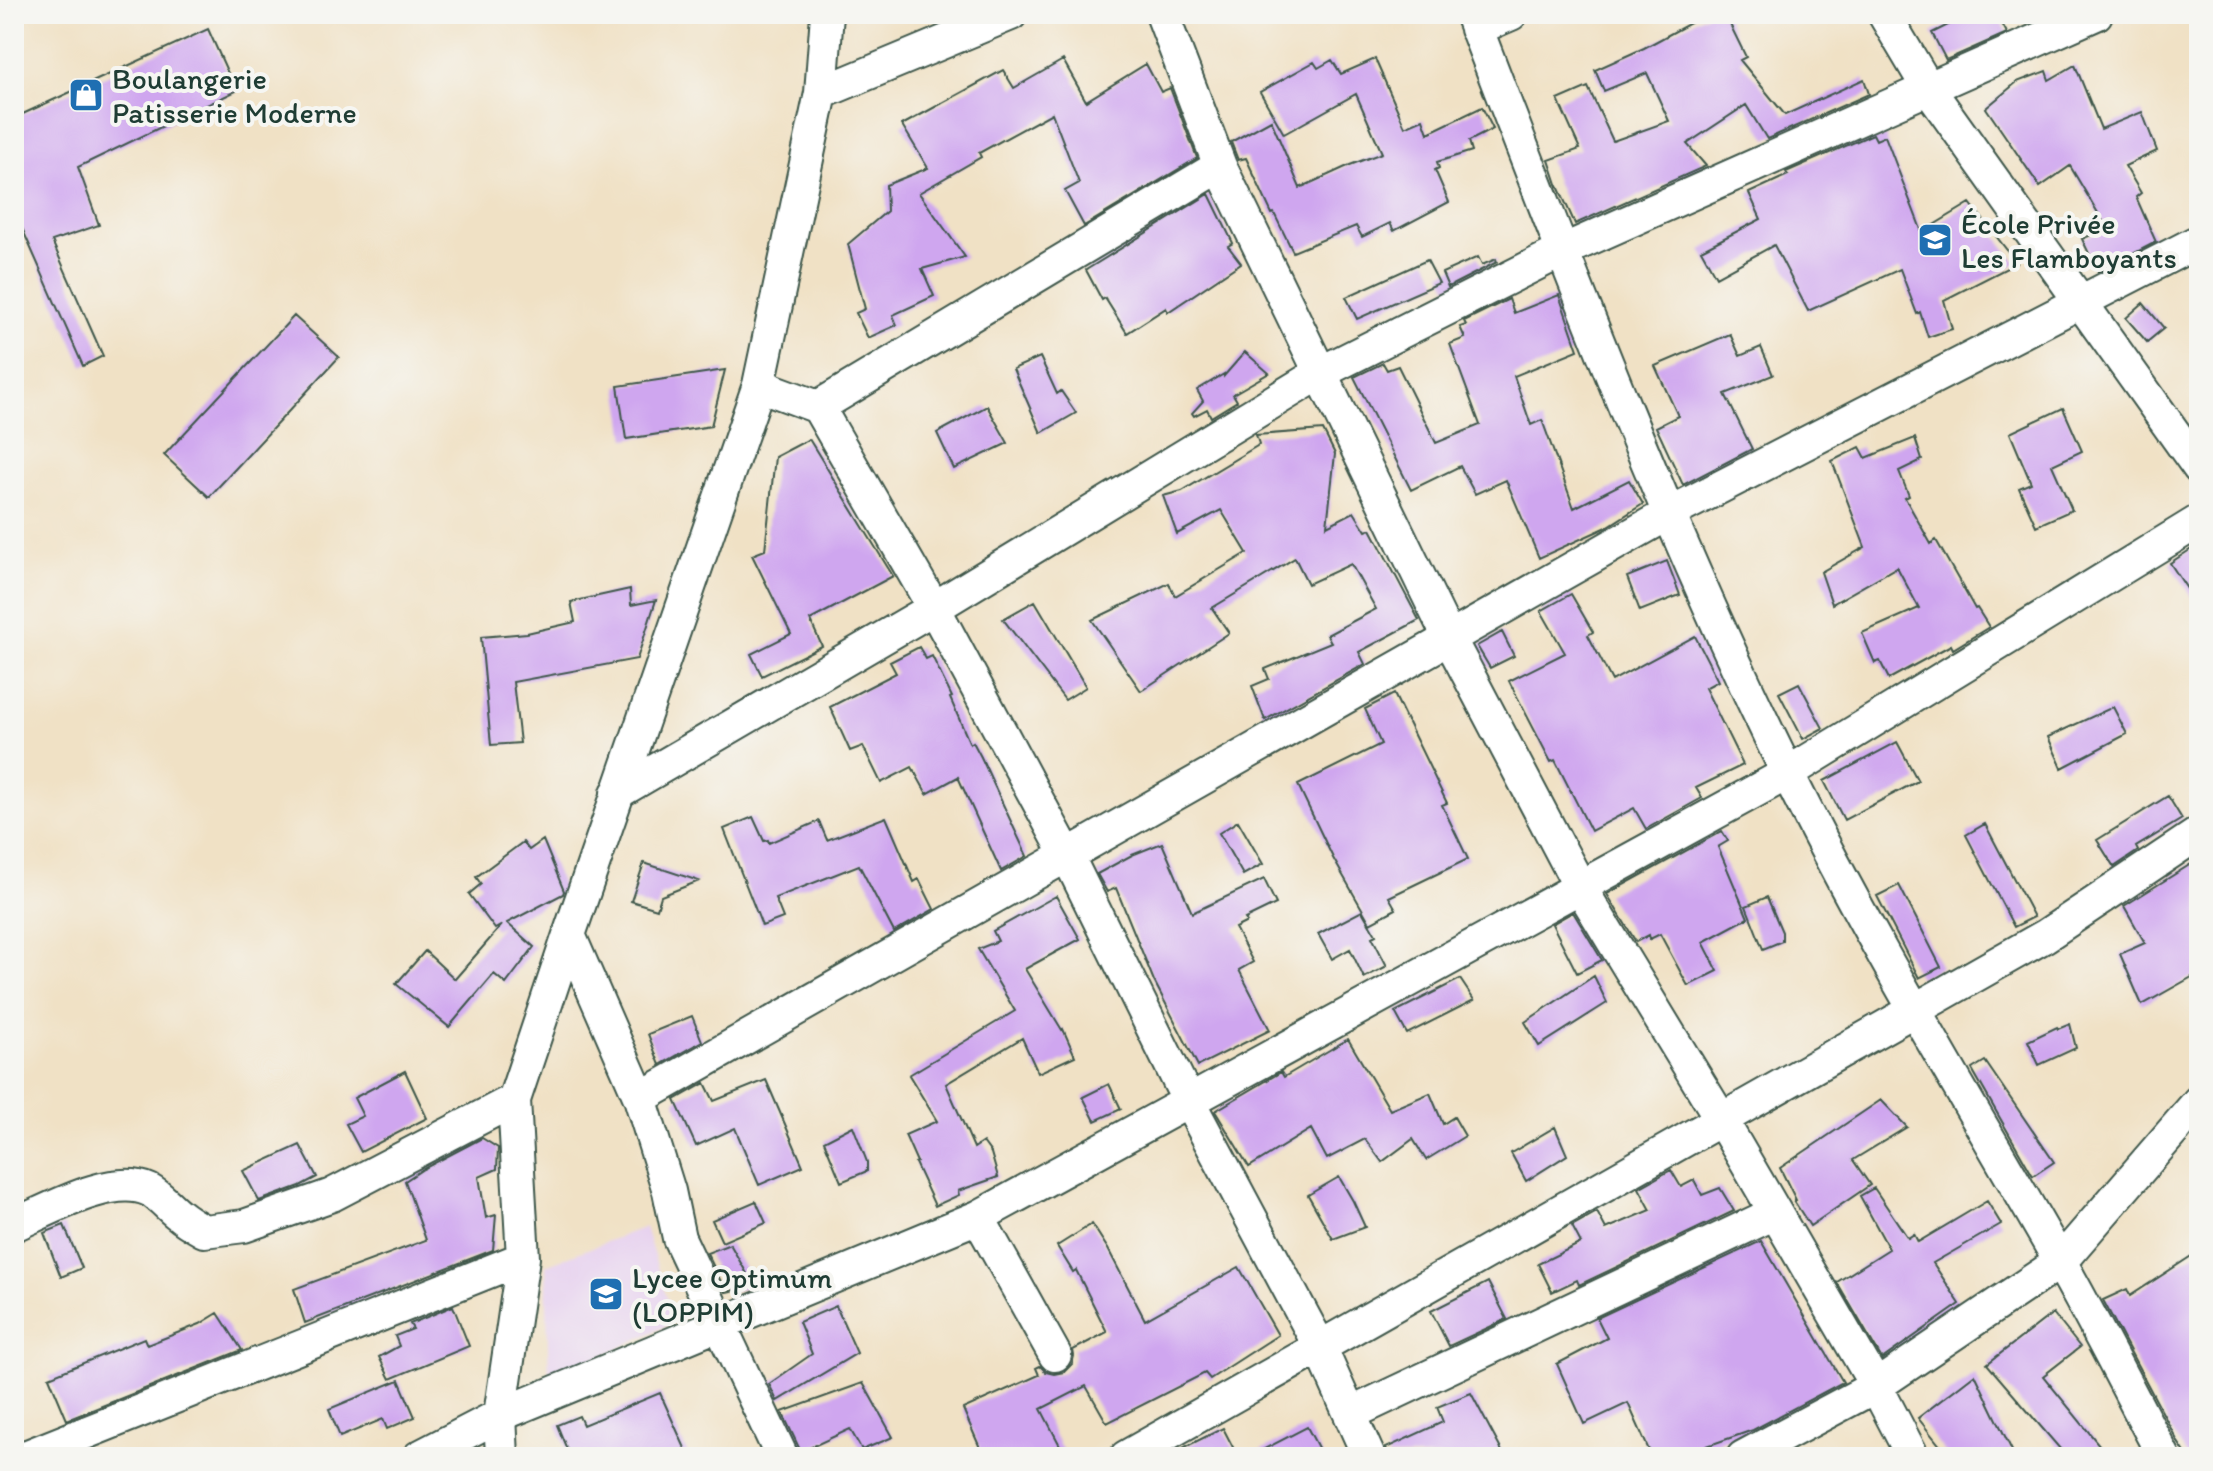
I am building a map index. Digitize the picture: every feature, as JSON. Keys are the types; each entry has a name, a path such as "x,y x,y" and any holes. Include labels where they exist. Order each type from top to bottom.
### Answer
{"street":[{"path":"502,1457 500,1415 523,1258 514,1100 759,385 821,93 827,14"},
{"path":"821,93 1011,14"},
{"path":"1162,14 1220,166 1449,638 1580,887 1721,1119 1876,1386 1913,1457"},
{"path":"1511,14 1474,21 1668,514 1788,773 1914,1010 2060,1262 2164,1457"},
{"path":"1884,14 1928,88 2199,468"},
{"path":"617,793 934,608 1320,373 1562,251 2096,14"},
{"path":"818,407 1220,166"},
{"path":"640,1098 1668,514 2199,241"},
{"path":"759,385 818,407 934,608 1067,855 1189,1102 1320,1347 1369,1457"},
{"path":"419,1457 500,1415 978,1217 1788,773 2199,521"},
{"path":"1126,1457 2045,936 2199,833"},
{"path":"569,935 640,1098 669,1191 679,1238 782,1457"},
{"path":"14,1225 85,1194 136,1185 153,1192 180,1216 204,1231 244,1226 332,1195 514,1100"},
{"path":"1743,1457 1876,1386 2060,1262 2199,1101"},
{"path":"1350,1414 1775,1213"},
{"path":"978,1217 1055,1355"},
{"path":"25,1457 523,1258"}],"shaded area":[{"name":"Lycee Optimum (LOPPIM)","path":"645,1227 674,1322 549,1381 546,1265"}],"building":[{"path":"1707,14 1725,14 1746,57 1740,60 1785,115 1864,79 1869,94 1767,139 1746,105 1687,144 1706,166 1575,224 1549,160 1580,149 1558,100 1588,87 1613,141 1669,121 1647,73 1604,91 1595,70"},
{"path":"1970,14 1997,14 2007,33 1946,60 1932,33"},
{"path":"208,29 236,91 78,167 99,225 52,241 103,356 83,366 14,210 14,118"},
{"path":"1375,59 1405,127 1423,119 1428,133 1482,107 1493,129 1469,141 1472,151 1437,162 1439,168 1435,170 1449,202 1394,231 1390,223 1362,237 1356,226 1293,252 1246,158 1238,160 1231,142 1271,120 1300,188 1382,153 1356,94 1284,134 1260,92 1314,62 1318,68 1332,60 1341,74"},
{"path":"1063,60 1086,101 1146,64 1161,92 1170,88 1197,158 1084,226 1065,191 1079,183 1052,113 979,153 981,157 919,193 965,257 922,269 934,296 893,315 897,325 868,338 856,313 865,309 848,244 887,211 886,185 928,168 902,125 1003,70 1014,88"},
{"path":"2075,65 2101,129 2142,112 2157,151 2125,166 2141,193 2136,197 2156,242 2098,272 2082,239 2107,228 2070,166 2040,187 1986,108 2017,82 2046,71 2049,80"},
{"path":"1873,134 1876,140 1885,136 1922,232 1970,203 2017,263 1944,300 1952,329 1928,337 1900,269 1808,311 1774,245 1716,277 1701,250 1761,219 1749,193 1788,175 1786,172"},
{"path":"1209,194 1233,243 1228,246 1241,263 1168,312 1166,308 1127,333 1105,298 1102,300 1086,270"},
{"path":"1478,257 1482,265 1496,259 1497,262 1448,287 1442,273"},
{"path":"1427,260 1439,283 1357,319 1346,297"},
{"path":"1559,295 1578,350 1514,376 1531,425 1542,420 1574,508 1629,480 1643,504 1607,527 1539,558 1506,480 1475,494 1460,466 1411,490 1354,377 1383,363 1387,370 1398,366 1436,443 1480,425 1450,344 1465,338 1460,327 1466,325 1464,321 1509,299 1514,313"},
{"path":"2143,303 2164,328 2147,342 2126,318"},
{"path":"294,316 339,357 209,497 164,455"},
{"path":"1730,334 1740,356 1761,347 1773,375 1725,394 1752,449 1683,485 1656,427 1678,416 1655,366"},
{"path":"1245,352 1269,373 1233,394 1237,401 1211,417 1207,409 1194,416 1192,413 1203,401 1197,390 1224,376"},
{"path":"1040,357 1057,394 1061,391 1076,413 1041,433 1013,369"},
{"path":"725,370 711,426 626,439 618,386"},
{"path":"987,406 1008,443 954,469 937,433"},
{"path":"2063,408 2082,451 2052,465 2072,510 2036,526 2019,488 2031,483 2010,433"},
{"path":"1323,430 1335,454 1327,526 1354,512 1366,531 1371,529 1419,620 1359,652 1365,664 1265,720 1252,686 1269,679 1265,669 1331,642 1327,635 1376,609 1351,564 1308,584 1295,558 1212,608 1229,633 1141,691 1092,620 1169,583 1175,596 1247,553 1221,510 1177,534 1163,496 1182,491 1257,446 1256,435"},
{"path":"1915,438 1922,460 1899,471 1909,496 1905,498 1931,544 1936,540 1975,609 1989,627 1953,649 1951,645 1889,679 1880,661 1875,663 1862,633 1919,608 1897,567 1832,604 1821,572 1865,547 1832,461 1860,447 1866,458"},
{"path":"809,439 893,576 810,620 822,646 762,676 751,654 791,634 752,555 765,550 775,457"},
{"path":"2199,544 2199,607 2170,563"},
{"path":"1667,561 1680,595 1640,611 1627,577"},
{"path":"630,589 631,605 656,600 637,659 513,682 520,743 491,745 481,637 527,633 575,622 571,602"},
{"path":"1571,594 1593,632 1588,635 1612,681 1695,636 1718,681 1705,688 1743,765 1696,788 1702,798 1646,829 1634,808 1591,831 1555,760 1551,762 1509,681 1565,653 1541,611"},
{"path":"1035,601 1086,687 1065,700 1003,619"},
{"path":"1502,632 1514,656 1490,668 1477,646"},
{"path":"919,647 926,659 932,656 970,744 973,742 981,757 1027,856 1001,871 958,777 927,794 912,767 881,783 863,746 850,751 830,707 896,673 890,662"},
{"path":"1799,683 1823,728 1803,739 1779,693"},
{"path":"1394,694 1447,803 1442,805 1468,859 1389,897 1396,909 1370,923 1333,858 1298,785 1381,744 1365,709"},
{"path":"2113,707 2127,734 2062,768 2048,737"},
{"path":"1897,742 1918,781 1844,820 1824,781"},
{"path":"2168,796 2182,819 2136,847 2138,851 2114,867 2097,840"},
{"path":"753,817 764,841 768,840 769,843 819,821 827,840 886,817 914,882 919,879 934,909 894,932 859,865 775,898 783,918 762,926 724,829"},
{"path":"1238,821 1263,864 1243,875 1219,833"},
{"path":"1985,824 2034,917 2014,927 1966,835"},
{"path":"1722,831 1728,841 1718,847 1748,918 1703,942 1718,971 1688,986 1660,934 1650,939 1649,935 1636,942 1607,894"},
{"path":"543,840 563,894 507,923 534,947 506,984 494,974 449,1027 396,984 425,951 455,979 502,925 495,929 469,894 481,884 476,877 523,842 529,850"},
{"path":"1162,843 1192,913 1264,879 1276,904 1245,919 1247,922 1235,928 1253,962 1239,970 1270,1030 1198,1066 1154,981 1116,888 1107,892 1097,874"},
{"path":"2199,859 2199,973 2142,1005 2120,954 2145,943 2124,906"},
{"path":"644,863 699,881 661,896 657,909 631,901"},
{"path":"1899,885 1941,967 1919,978 1877,896"},
{"path":"1056,896 1080,939 1025,969 1063,1029 1075,1056 1038,1073 1022,1038 946,1084 974,1148 983,1142 991,1153 998,1177 958,1191 959,1195 935,1206 905,1135 937,1121 909,1075 1015,1011 978,949 998,941 993,931"},
{"path":"1767,897 1782,932 1782,941 1763,949 1746,906"},
{"path":"1362,911 1376,935 1372,937 1387,966 1364,978 1350,949 1332,959 1318,934"},
{"path":"1573,912 1602,960 1577,973 1552,924"},
{"path":"1594,976 1607,1003 1539,1046 1525,1022"},
{"path":"1460,979 1474,1000 1407,1034 1395,1012"},
{"path":"692,1016 702,1041 660,1065 648,1034"},
{"path":"2070,1024 2076,1048 2039,1065 2028,1041"},
{"path":"1348,1039 1390,1110 1430,1093 1443,1124 1454,1117 1465,1136 1426,1160 1413,1139 1382,1162 1365,1139 1327,1159 1311,1129 1249,1167 1215,1111 1281,1072 1284,1077"},
{"path":"1985,1061 2054,1162 2033,1176 1972,1069"},
{"path":"405,1071 427,1118 361,1152 346,1124 363,1116 354,1098"},
{"path":"766,1080 803,1166 759,1185 735,1128 696,1146 675,1100 705,1083 714,1101"},
{"path":"1109,1084 1121,1109 1095,1121 1083,1097"},
{"path":"1881,1100 1907,1127 1853,1160 1870,1185 1810,1226 1794,1201 1780,1168"},
{"path":"853,1126 867,1162 867,1171 841,1182 824,1141"},
{"path":"1555,1127 1567,1155 1526,1181 1511,1153"},
{"path":"482,1138 498,1148 497,1169 479,1177 486,1218 496,1215 493,1250 305,1323 294,1289 426,1240 405,1181"},
{"path":"300,1145 317,1177 259,1201 243,1171"},
{"path":"1671,1170 1681,1187 1694,1180 1702,1195 1720,1188 1734,1211 1579,1285 1577,1280 1552,1292 1538,1264 1581,1243 1572,1226 1597,1212 1606,1229 1651,1210 1639,1188"},
{"path":"1339,1177 1365,1227 1333,1239 1308,1195"},
{"path":"1874,1188 1908,1238 1914,1234 1918,1242 1987,1201 2001,1224 1933,1263 1960,1304 1882,1359 1837,1282 1889,1249 1860,1196"},
{"path":"756,1201 766,1223 722,1242 712,1220"},
{"path":"1092,1224 1145,1320 1239,1267 1278,1335 1210,1379 1205,1373 1107,1423 1086,1386 1041,1409 1066,1457 984,1457 963,1409 1039,1375 1036,1368 1040,1366 1054,1374 1064,1372 1072,1364 1073,1350 1107,1332 1076,1270 1073,1272 1057,1246"},
{"path":"64,1225 82,1268 61,1277 44,1233"},
{"path":"1761,1241 1843,1382 1753,1430 1701,1448 1706,1457 1652,1457 1628,1403 1584,1424 1557,1364 1607,1338 1597,1318"},
{"path":"730,1244 754,1286 726,1292 707,1253"},
{"path":"2199,1251 2199,1457 2188,1457 2103,1300 2127,1289 2130,1296"},
{"path":"1488,1282 1507,1319 1449,1346 1431,1311"},
{"path":"453,1306 469,1346 390,1379 379,1357 399,1346 395,1336 413,1329 410,1324"},
{"path":"836,1306 857,1353 777,1401 769,1384 812,1354 799,1322"},
{"path":"218,1313 242,1350 67,1420 49,1377 144,1338 147,1345 200,1324"},
{"path":"2053,1313 2080,1347 2043,1376 2109,1457 2067,1457 1987,1364"},
{"path":"1975,1374 2015,1457 1949,1457 1918,1418"},
{"path":"399,1380 415,1417 387,1429 383,1419 340,1437 329,1409"},
{"path":"863,1383 893,1437 862,1450 850,1429 801,1452 782,1412"},
{"path":"660,1393 689,1457 570,1457 557,1425 579,1416 583,1425"},
{"path":"1471,1393 1505,1457 1388,1457 1386,1448 1443,1422 1437,1407"},
{"path":"1307,1427 1323,1457 1249,1457"},
{"path":"1223,1428 1238,1457 1165,1457"}],"place":[{"name":"Boulangerie Patisserie Moderne","path":"86,95"},
{"name":"École Privée Les Flamboyants","path":"1935,240"},
{"name":"Lycee Optimum (LOPPIM)","path":"606,1294"}]}
